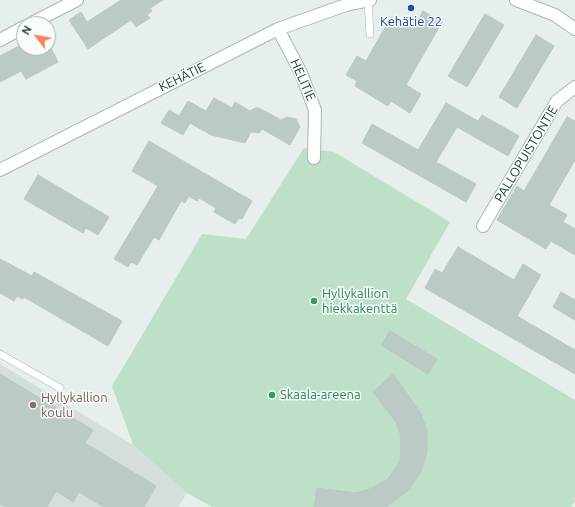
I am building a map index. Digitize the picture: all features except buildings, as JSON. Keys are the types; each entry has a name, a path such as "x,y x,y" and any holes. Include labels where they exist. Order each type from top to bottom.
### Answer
{"street":[{"path":"46,16 77,0"},
{"name":"KEHÄTIE","path":"0,170 278,29 346,5 369,0"},
{"path":"516,0 535,3 575,29"},
{"name":"HELITIE","path":"278,29 301,73 316,110 314,158"},
{"path":"0,40 16,31"},
{"name":"PALLOPUISTONTIE","path":"483,226 557,101 575,87"}],"lane":[{"path":"369,0 370,34"},
{"path":"0,354 60,388"}],"shaded area":[{"name":"Hyllykallion koulu","path":"0,364 133,445 187,493 178,507 0,507"}],"green space":[{"path":"304,148 334,152 450,222 406,299 575,400 575,501 571,507 212,507 187,493 133,445 112,386 202,234 246,239"}],"place":[{"name":"Kehätie 22","path":"411,8"},
{"name":"Hyllykallion hiekkakenttä","path":"314,301"},
{"name":"Skaala-areena","path":"272,395"},
{"name":"Hyllykallion koulu","path":"33,405"}]}
